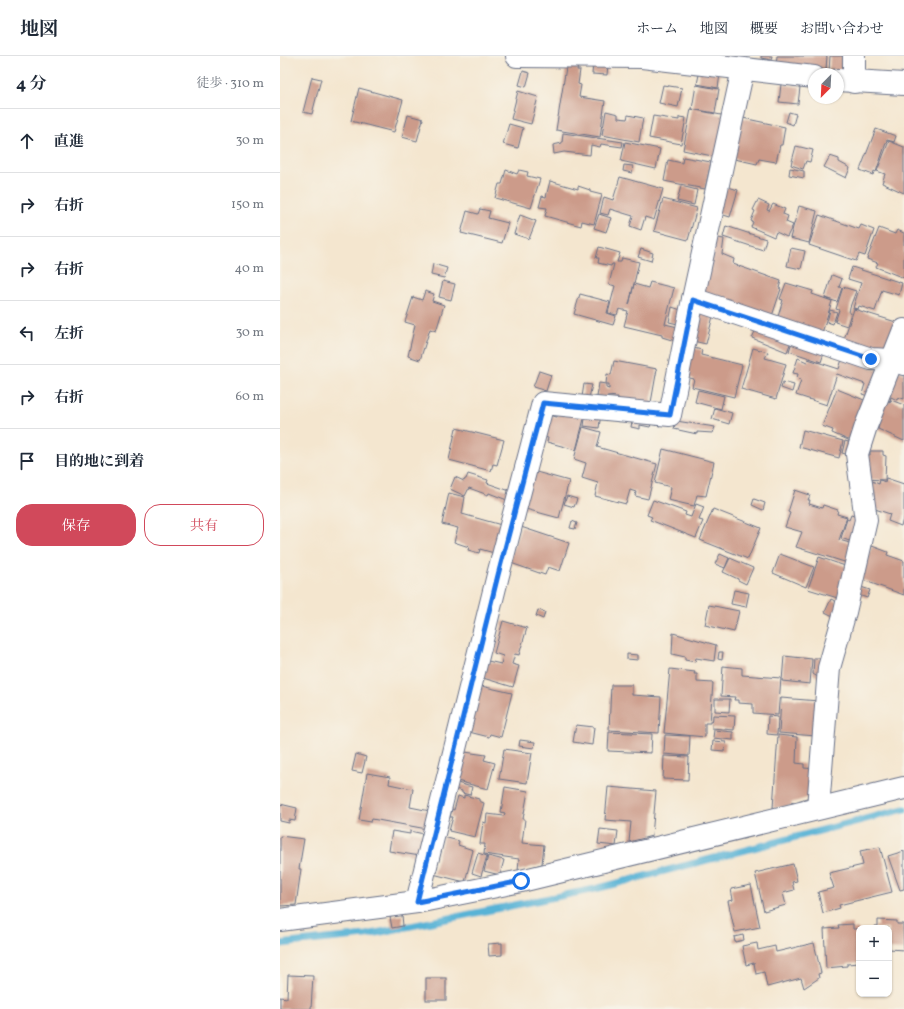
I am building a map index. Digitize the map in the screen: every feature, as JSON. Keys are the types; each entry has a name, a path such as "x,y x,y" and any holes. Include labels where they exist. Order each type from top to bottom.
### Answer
{"street":[{"path":"517,56 642,57 808,76"},
{"path":"854,56 846,81 904,84"},
{"path":"417,902 498,575 543,403 670,415 693,300 743,69"},
{"path":"693,300 871,359 898,362"},
{"path":"818,808 829,668 845,612 866,520 857,454 866,426 898,362 904,330"},
{"path":"280,920 417,902 521,881 904,788"}],"building":[{"path":"761,56 772,56 771,60 761,58"},
{"path":"777,56 827,56 826,68 808,68 776,65"},
{"path":"830,56 849,56 847,73 844,73 844,68 829,68"},
{"path":"567,61 579,63 577,70 580,70 578,84 581,85 579,97 605,101 600,137 556,130"},
{"path":"593,64 608,64 607,75 592,74"},
{"path":"700,70 720,74 718,88 697,84"},
{"path":"523,71 530,73 526,87 519,85"},
{"path":"312,77 321,79 312,114 303,112"},
{"path":"781,84 800,87 798,104 779,102"},
{"path":"663,85 682,88 678,107 659,103"},
{"path":"696,85 719,89 715,113 692,109"},
{"path":"359,88 403,100 394,132 351,121"},
{"path":"518,91 538,97 531,124 511,119"},
{"path":"691,109 726,116 717,157 683,150"},
{"path":"606,111 618,114 618,118 627,119 628,115 643,118 639,142 602,135"},
{"path":"789,112 796,114 793,125 786,122"},
{"path":"408,115 423,119 417,141 402,137"},
{"path":"653,116 679,120 679,117 686,118 681,144 649,138"},
{"path":"738,117 785,127 782,145 780,145 776,162 759,159 757,164 730,158"},
{"path":"509,124 523,128 518,148 503,144"},
{"path":"876,129 896,136 894,142 887,140 876,172 874,171 873,175 860,170"},
{"path":"563,133 623,142 622,147 601,144 600,147 591,145 590,155 564,152 554,154 553,145 562,143"},
{"path":"889,141 904,147 904,193 882,183 885,174 877,171"},
{"path":"625,142 660,149 656,169 621,161"},
{"path":"796,146 813,150 810,162 806,161 803,169 791,165"},
{"path":"830,156 839,159 839,162 850,168 846,178 824,167"},
{"path":"683,157 711,162 705,189 664,181 668,160 682,163"},
{"path":"624,165 633,166 632,173 623,171"},
{"path":"790,168 804,171 804,178 789,175"},
{"path":"506,170 517,174 519,170 528,172 527,176 540,179 531,208 495,198 499,184 502,184"},
{"path":"620,177 663,189 654,220 645,217 641,230 630,226 633,216 610,209 608,215 600,213 604,197 613,200"},
{"path":"550,181 578,189 578,186 590,190 590,192 602,195 594,224 582,221 581,226 545,216 547,208 539,207 542,196 546,197"},
{"path":"681,186 697,190 694,205 677,201"},
{"path":"725,186 738,190 730,217 717,213"},
{"path":"663,199 697,208 688,240 654,231"},
{"path":"758,200 769,205 767,210 769,211 773,204 785,209 783,214 788,216 786,222 793,225 787,237 776,232 774,237 751,227 753,222 751,221 755,211 753,210"},
{"path":"799,206 817,211 809,243 790,238"},
{"path":"480,209 490,211 488,218 508,223 502,243 461,233 467,211 478,214"},
{"path":"599,214 611,218 606,232 594,228"},
{"path":"520,215 536,221 529,239 514,234"},
{"path":"819,215 859,229 861,225 874,230 865,256 859,254 856,261 809,245"},
{"path":"726,226 766,239 763,250 723,237"},
{"path":"879,228 895,234 897,230 904,233 904,278 876,267 878,263 867,259"},
{"path":"712,237 724,239 722,254 734,259 733,264 781,281 779,288 781,289 771,319 703,292"},
{"path":"599,247 620,253 617,262 621,262 622,258 639,262 629,305 634,284 648,288 650,282 674,288 665,324 678,327 675,341 662,337 662,335 624,326 628,311 619,309 617,315 608,313 615,286 609,284 614,264 611,266 598,263 599,258 596,258"},
{"path":"791,248 805,251 801,269 787,266"},
{"path":"641,249 653,253 651,261 638,257"},
{"path":"433,264 447,268 444,278 431,275"},
{"path":"852,267 902,283 899,295 882,290 875,311 859,306 858,309 853,308 861,283 848,279"},
{"path":"832,275 842,279 839,287 842,288 837,302 825,298"},
{"path":"443,281 455,284 451,300 439,297"},
{"path":"786,283 813,291 812,294 832,301 822,333 777,320 783,300 780,299"},
{"path":"843,287 856,291 850,307 849,313 851,313 847,326 835,322 839,310 836,309"},
{"path":"425,291 434,294 432,301 444,305 436,331 430,329 420,360 408,356 415,325 405,322 413,297 422,300"},
{"path":"580,294 610,302 607,313 616,316 613,325 574,314"},
{"path":"672,307 681,310 678,324 669,322"},
{"path":"697,308 714,312 706,344 689,340"},
{"path":"854,309 896,322 885,357 844,339"},
{"path":"830,310 837,312 833,324 827,322"},
{"path":"757,327 792,339 787,352 752,338"},
{"path":"793,339 825,350 821,362 789,351"},
{"path":"689,347 702,350 701,355 742,365 734,397 692,387 694,379 682,376"},
{"path":"753,348 768,352 765,358 786,364 776,399 741,389"},
{"path":"843,356 880,371 871,397 862,394 865,384 837,374 827,405 796,395 801,380 797,378 798,374 793,373 798,358 807,362 808,359 839,369"},
{"path":"614,361 657,369 650,408 617,404 618,397 597,397 599,383 606,384 607,374 611,375","holes":["606,384 609,384 609,389 606,388"]},
{"path":"894,369 904,373 904,399 898,397 897,400 891,397 890,401 882,398"},
{"path":"539,371 551,375 546,391 533,387"},
{"path":"783,382 794,385 792,392 781,388"},
{"path":"584,384 592,385 589,398 582,397"},
{"path":"837,389 869,402 853,442 832,433 833,430 822,426"},
{"path":"698,390 724,396 721,409 695,402"},
{"path":"881,398 890,402 891,400 904,405 904,441 878,429 879,425 874,422"},
{"path":"715,408 732,413 729,424 712,419"},
{"path":"558,411 585,415 576,450 547,442 548,438 537,435 543,414 557,417"},
{"path":"586,411 601,413 599,428 584,426"},
{"path":"633,417 661,420 660,426 651,424 650,427 640,425 640,429 631,427"},
{"path":"676,421 715,427 713,433 697,432 697,434 674,429"},
{"path":"583,427 601,432 597,447 657,464 648,499 635,496 636,492 630,490 626,504 595,496 598,483 582,478 586,463 574,459"},
{"path":"456,428 504,440 497,465 493,464 491,471 449,460"},
{"path":"803,430 843,441 839,458 799,447"},
{"path":"845,441 855,444 852,456 842,453"},
{"path":"663,449 714,462 706,496 697,495 694,506 668,500 671,487 655,483"},
{"path":"870,451 883,451 883,455 886,456 885,480 864,479 867,455 870,455"},
{"path":"529,470 569,481 559,518 518,507"},
{"path":"468,474 488,480 487,483 510,491 507,500 489,493 488,495 469,488 465,496 450,489 455,477 464,481"},
{"path":"886,478 904,484 904,519 901,526 888,521 890,514 869,507 868,494 872,481 879,484 880,480 885,482"},
{"path":"795,490 810,495 808,500 810,500 809,504 822,508 823,505 838,510 837,514 847,517 839,540 857,545 851,564 796,547 802,532 785,527"},
{"path":"449,493 465,497 462,514 505,526 494,553 480,549 479,553 468,550 469,547 454,542 458,528 442,524"},
{"path":"567,496 577,499 574,507 564,504"},
{"path":"754,499 765,503 763,510 752,505"},
{"path":"653,500 686,512 685,515 691,517 696,504 704,507 699,520 703,521 696,538 650,520 652,517 647,515"},
{"path":"713,509 761,528 748,559 700,540"},
{"path":"851,515 860,518 858,544 841,538 847,519 849,520"},
{"path":"572,521 577,523 575,529 570,528"},
{"path":"521,527 569,543 560,571 548,567 545,575 508,562"},
{"path":"872,546 888,552 887,555 904,561 904,595 860,579"},
{"path":"720,554 729,558 725,568 715,564"},
{"path":"780,554 814,567 806,587 773,573"},
{"path":"819,557 851,568 841,599 808,589"},
{"path":"730,558 753,568 746,584 723,572"},
{"path":"858,586 870,590 867,598 856,594"},
{"path":"734,590 749,593 746,607 731,604"},
{"path":"831,599 841,604 835,617 825,612"},
{"path":"709,605 739,611 734,632 705,625"},
{"path":"538,610 545,612 543,619 536,616"},
{"path":"503,621 527,628 519,655 515,654 512,664 519,666 513,687 483,678 488,661 501,664 503,656 494,653"},
{"path":"673,633 716,645 714,661 696,658 695,662 685,660 685,657 672,654"},
{"path":"719,652 723,652 722,660 718,659"},
{"path":"627,654 638,655 638,660 627,659"},
{"path":"784,656 812,659 810,684 782,681"},
{"path":"814,658 823,658 822,680 813,674"},
{"path":"723,666 742,668 742,675 781,678 778,715 753,713 753,704 738,703 738,700 734,700 735,697 721,696"},
{"path":"670,669 695,672 694,674 697,674 697,682 713,683 710,723 705,723 705,737 664,733"},
{"path":"611,685 632,685 632,695 661,697 659,733 609,730"},
{"path":"481,686 512,693 501,737 490,734 489,737 469,732"},
{"path":"781,698 819,701 816,736 779,733"},
{"path":"715,699 730,699 729,712 715,711"},
{"path":"713,715 735,716 734,730 712,728"},
{"path":"768,716 778,717 777,735 767,734"},
{"path":"576,725 594,727 592,745 573,742"},
{"path":"714,730 733,732 733,740 713,738"},
{"path":"609,732 652,734 651,753 608,751"},
{"path":"665,735 690,736 689,756 664,754"},
{"path":"778,735 797,737 796,763 804,764 804,768 815,769 813,796 791,803 792,806 773,808"},
{"path":"520,740 535,742 534,748 519,746"},
{"path":"713,741 726,742 725,751 712,750"},
{"path":"504,749 532,753 527,783 499,779"},
{"path":"465,752 486,755 484,760 495,763 488,789 457,781"},
{"path":"356,754 366,757 362,773 352,771"},
{"path":"664,756 689,757 688,780 663,779"},
{"path":"367,773 390,777 389,784 413,789 410,807 430,811 427,829 372,819 371,822 359,820"},
{"path":"457,783 472,787 470,795 455,789"},
{"path":"505,787 528,791 523,819 525,819 522,843 544,845 542,864 518,871 519,859 484,854 485,844 480,844 483,822 486,823 487,814 504,816 505,813 501,812"},
{"path":"608,787 656,791 652,836 629,842 631,822 605,820"},
{"path":"464,795 479,799 479,801 484,803 475,837 449,831 453,817 450,817 452,809 454,810 458,796 464,798"},
{"path":"280,804 297,808 295,821 289,820 289,823 280,821"},
{"path":"600,829 618,831 616,846 598,844"},
{"path":"392,831 410,834 410,831 424,834 420,856 389,851"},
{"path":"280,836 304,839 299,869 301,869 296,905 280,906"},
{"path":"443,837 459,841 458,845 473,850 465,882 433,874"},
{"path":"880,847 892,892 839,905 840,908 823,913 818,892 834,888 829,873 863,865 860,851"},
{"path":"904,851 904,889 900,890 888,856"},
{"path":"478,853 487,856 481,876 472,873"},
{"path":"488,856 504,860 500,875 484,871"},
{"path":"793,864 797,881 792,882 794,890 783,893 786,905 764,911 755,873"},
{"path":"751,885 760,927 735,932 728,901 733,900 731,889"},
{"path":"402,915 403,926 392,928 390,917"},
{"path":"878,920 897,921 897,924 903,924 904,950 892,949 892,925 878,925"},
{"path":"853,924 853,929 856,929 856,963 847,964 847,966 826,968 824,929 839,928 838,925"},
{"path":"743,935 744,940 735,942 734,937"},
{"path":"502,943 502,955 489,956 488,944"},
{"path":"757,943 758,950 775,946 776,952 814,943 821,973 818,974 819,978 804,988 801,978 767,987 764,972 756,974 754,963 746,965 742,946"},
{"path":"288,975 313,976 311,1009 280,1009 280,997 287,998"},
{"path":"426,978 446,978 446,1000 426,1000"}],"waterway":[{"path":"280,944 366,935 595,889 904,809"}],"route":[{"path":"521,881 417,902 498,575 543,403 670,415 693,300 871,359"}]}
